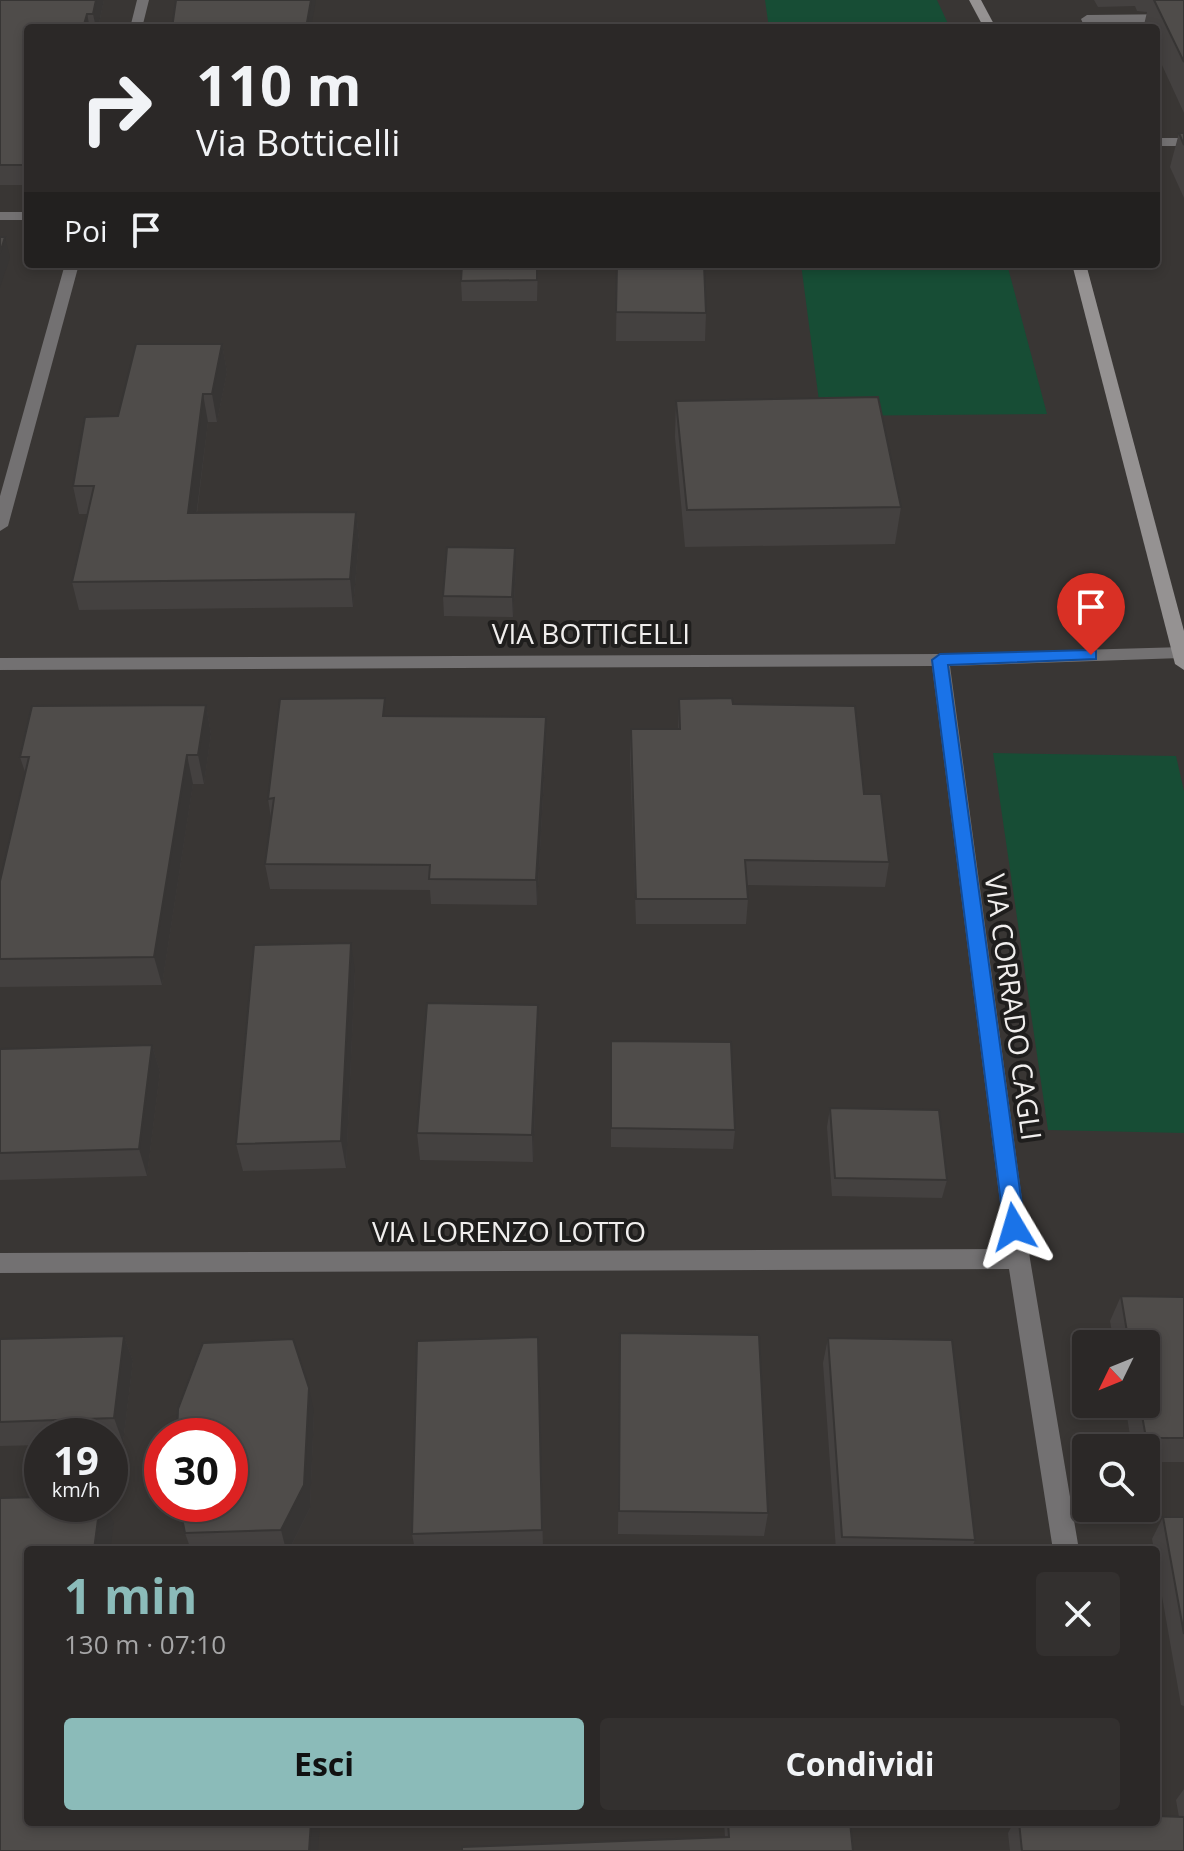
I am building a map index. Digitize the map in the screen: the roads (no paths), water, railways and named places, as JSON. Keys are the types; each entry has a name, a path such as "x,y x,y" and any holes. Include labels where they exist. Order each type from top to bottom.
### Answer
{"street":[{"path":"137,24 143,0"},
{"path":"975,0 988,24"},
{"path":"1089,24 1087,19 1184,18"},
{"path":"1160,142 1184,142"},
{"path":"0,216 24,216"},
{"path":"0,526 71,268"},
{"path":"1080,268 1183,658"},
{"name":"VIA BOTTICELLI","path":"0,664 1183,658"},
{"name":"VIA CORRADO CAGLI","path":"940,660 1019,1259 1065,1546"},
{"name":"VIA LORENZO LOTTO","path":"0,1263 1019,1259"}]}
